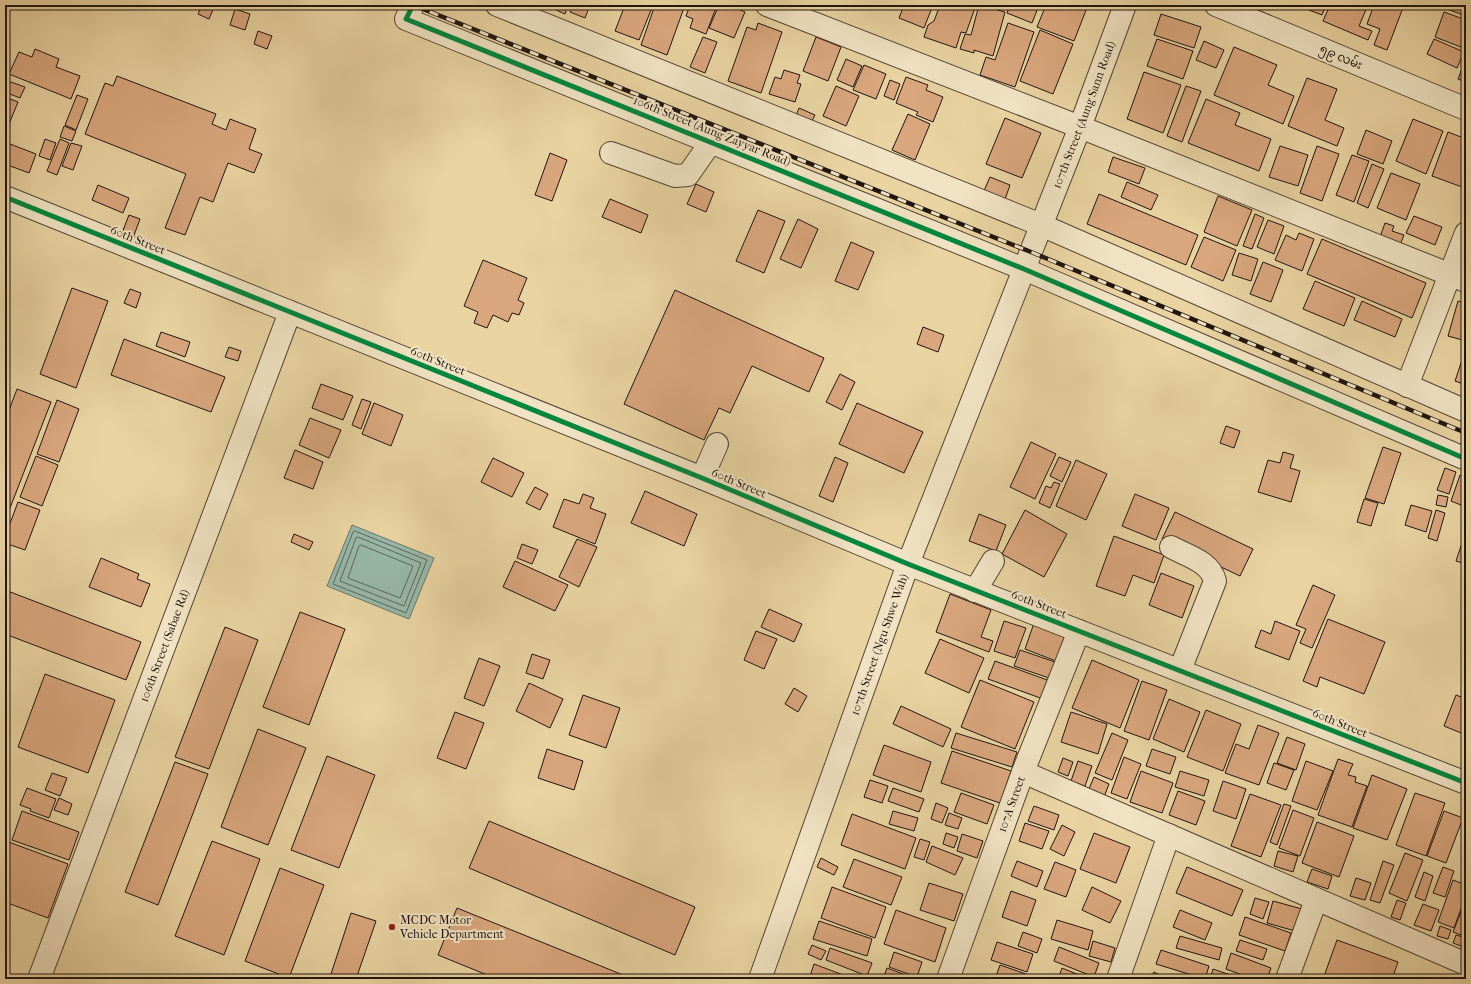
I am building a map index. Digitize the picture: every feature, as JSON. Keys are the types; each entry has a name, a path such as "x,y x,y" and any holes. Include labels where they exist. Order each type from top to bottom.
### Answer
{"street":[{"name":"106th Street (Aung Zayyar Road)","path":"413,5 406,18 1024,269 1466,459"},
{"path":"497,5 1041,225 1466,411"},
{"path":"767,5 1080,127 1458,278"},
{"name":"107th Street (Aung Sann Road)","path":"1041,225 1080,127 1125,5"},
{"name":"၅၉ လမ်း","path":"1216,5 1466,109"},
{"path":"611,153 675,176 688,175 711,142"},
{"name":"60th Street","path":"5,197 702,478 908,564 1466,783"},
{"name":"107th Street (Ngu Shwe Wah)","path":"760,979 908,564 1041,225"},
{"path":"1407,386 1458,278 1466,233"},
{"name":"106th Street (Sabae Rd)","path":"39,979 290,312"},
{"path":"702,478 717,444"},
{"path":"1170,547 1206,564 1213,574 1215,581 1180,670"},
{"path":"975,590 993,561"},
{"name":"107A Street","path":"948,979 1024,772 1079,631"},
{"path":"1024,772 1466,964"},
{"path":"1118,979 1170,835"},
{"path":"1287,979 1316,900"}],"water":[{"path":"352,525 434,558 409,619 327,586"}],"building":[{"path":"202,5 215,5 209,19 198,14"},
{"path":"545,5 568,5 565,14"},
{"path":"573,5 590,5 585,18 570,12"},
{"path":"625,5 653,5 639,40 615,31"},
{"path":"655,5 685,5 667,55 641,45"},
{"path":"690,5 717,5 706,34 690,28 693,19 686,16"},
{"path":"719,5 729,5 745,12 734,38 709,28"},
{"path":"904,5 933,5 924,28 899,18"},
{"path":"940,5 976,5 966,33 961,32 956,48 924,37 928,25 934,21"},
{"path":"979,5 1005,12 993,56 974,50 974,53 960,49 965,34 971,35"},
{"path":"1010,5 1039,5 1032,23 1007,13"},
{"path":"1046,5 1088,5 1074,41 1037,27"},
{"path":"1296,5 1326,5 1322,15"},
{"path":"1330,5 1368,5 1359,26 1372,31 1368,40 1323,21"},
{"path":"1374,5 1404,5 1387,50 1374,45 1380,29 1367,24"},
{"path":"1445,5 1466,5 1466,16 1444,8"},
{"path":"235,9 250,14 245,30 230,25"},
{"path":"1444,12 1466,20 1466,49 1435,37"},
{"path":"1161,14 1201,27 1194,48 1154,35"},
{"path":"758,23 782,32 761,93 728,81 747,27 756,30"},
{"path":"1008,23 1034,32 1015,87 980,75 986,57 995,60"},
{"path":"1040,30 1073,44 1053,94 1020,81"},
{"path":"258,31 272,36 267,49 254,44"},
{"path":"703,37 717,42 705,73 690,67"},
{"path":"816,37 841,47 828,81 803,71"},
{"path":"1157,39 1193,51 1183,79 1147,66"},
{"path":"1434,39 1464,52 1457,68 1427,54"},
{"path":"1204,41 1224,50 1216,68 1196,60"},
{"path":"1234,47 1277,65 1268,85 1294,96 1283,124 1214,95"},
{"path":"35,49 59,59 56,67 80,76 71,99 9,74 19,52 32,57"},
{"path":"1466,58 1466,82 1458,79"},
{"path":"846,59 862,66 853,87 837,80"},
{"path":"864,65 886,74 876,99 853,90"},
{"path":"784,70 800,75 797,83 801,84 795,102 769,94 775,77 781,79"},
{"path":"1144,72 1181,85 1163,133 1127,119"},
{"path":"117,76 216,114 212,124 226,130 230,119 256,129 249,149 262,154 254,173 228,163 213,202 200,197 185,235 165,228 186,174 85,134 105,83 113,86"},
{"path":"906,77 928,85 926,90 943,97 933,122 916,115 918,112 896,103"},
{"path":"1307,78 1337,89 1325,120 1344,128 1337,146 1288,126"},
{"path":"5,80 25,87 20,98 5,92"},
{"path":"890,80 900,84 894,100 884,96"},
{"path":"836,86 859,96 846,126 823,116"},
{"path":"1186,86 1201,91 1182,142 1167,136"},
{"path":"77,95 88,99 76,130 65,125"},
{"path":"5,97 18,102 5,134"},
{"path":"1206,99 1240,113 1235,125 1271,139 1259,171 1188,143"},
{"path":"799,108 815,115 809,127 794,121"},
{"path":"908,114 930,124 915,160 892,150"},
{"path":"1005,118 1041,133 1022,178 986,164"},
{"path":"1413,119 1443,131 1426,174 1396,161"},
{"path":"64,126 76,131 72,141 60,137"},
{"path":"1366,130 1392,141 1383,164 1357,154"},
{"path":"1448,132 1466,139 1466,176 1462,187 1432,176"},
{"path":"45,139 56,143 50,160 39,156"},
{"path":"60,139 69,143 57,175 47,171"},
{"path":"5,142 36,154 29,173 5,164"},
{"path":"71,143 82,146 73,170 62,166"},
{"path":"1280,146 1308,155 1298,186 1269,177"},
{"path":"1317,146 1339,154 1322,201 1300,193"},
{"path":"550,153 567,160 552,201 535,195"},
{"path":"1352,155 1369,161 1354,202 1336,195"},
{"path":"1113,157 1145,168 1139,184 1108,172"},
{"path":"1372,164 1384,169 1368,208 1357,203"},
{"path":"1391,173 1420,184 1406,220 1377,208"},
{"path":"990,177 1010,185 1004,202 983,193"},
{"path":"1127,182 1158,195 1151,210 1121,197"},
{"path":"696,184 714,192 706,212 687,204"},
{"path":"98,185 129,198 123,213 92,200"},
{"path":"1099,194 1198,235 1186,265 1087,224"},
{"path":"1218,196 1252,210 1237,246 1204,232"},
{"path":"610,199 648,215 641,233 602,217"},
{"path":"758,210 785,221 764,273 736,261"},
{"path":"1255,214 1264,218 1252,249 1243,246"},
{"path":"129,215 140,219 133,238 122,233"},
{"path":"1414,216 1442,227 1435,245 1406,233"},
{"path":"798,219 818,229 801,268 780,259"},
{"path":"1268,220 1284,226 1274,254 1257,247"},
{"path":"1385,223 1394,226 1392,231 1404,235 1400,245 1380,237"},
{"path":"1299,233 1314,239 1302,271 1275,260 1286,235 1296,240"},
{"path":"1204,237 1236,250 1223,281 1191,267"},
{"path":"1322,239 1426,283 1412,318 1307,274"},
{"path":"851,242 874,252 858,290 835,281"},
{"path":"1239,253 1258,259 1251,281 1232,275"},
{"path":"483,260 527,278 518,300 524,303 519,315 512,313 508,322 493,315 487,328 474,323 478,312 464,306"},
{"path":"1263,262 1283,270 1271,302 1250,294"},
{"path":"1315,281 1355,298 1344,326 1303,309"},
{"path":"72,288 108,301 76,388 40,374"},
{"path":"130,289 141,293 136,308 124,303"},
{"path":"675,290 824,358 809,392 752,366 730,413 719,408 704,440 624,404"},
{"path":"1362,301 1402,319 1395,337 1354,320"},
{"path":"1458,301 1466,303 1466,341 1448,336"},
{"path":"923,327 944,335 938,352 917,344"},
{"path":"161,332 190,342 185,357 156,346"},
{"path":"124,339 225,377 211,412 111,375"},
{"path":"229,347 241,351 238,361 225,357"},
{"path":"1465,351 1466,352 1466,385 1455,381"},
{"path":"840,374 855,382 842,410 826,402"},
{"path":"321,384 353,396 343,420 312,408"},
{"path":"17,389 51,402 5,521 5,421"},
{"path":"362,399 371,402 361,429 352,425"},
{"path":"57,400 79,409 59,462 37,454"},
{"path":"374,403 403,415 391,446 362,434"},
{"path":"857,403 923,432 904,473 839,444"},
{"path":"310,418 341,430 329,458 299,445"},
{"path":"1226,426 1240,431 1234,448 1220,443"},
{"path":"1031,442 1056,454 1035,499 1010,487"},
{"path":"1383,447 1401,453 1384,504 1365,498"},
{"path":"295,450 323,462 313,489 284,478"},
{"path":"1283,452 1294,455 1290,468 1300,471 1291,502 1258,492 1268,460 1280,463"},
{"path":"36,456 58,465 42,506 20,497"},
{"path":"835,457 848,463 833,502 819,496"},
{"path":"1059,457 1071,462 1062,482 1050,476"},
{"path":"493,458 524,473 512,497 481,482"},
{"path":"1076,460 1107,474 1086,520 1056,506"},
{"path":"1445,468 1456,472 1449,494 1437,490"},
{"path":"1460,475 1466,477 1466,507 1451,501"},
{"path":"1054,482 1060,484 1050,508 1039,503 1046,486 1051,488"},
{"path":"535,487 548,494 540,510 526,503"},
{"path":"645,491 697,514 684,546 631,523"},
{"path":"583,494 594,498 590,508 606,514 595,544 553,527 564,499 579,504"},
{"path":"1135,494 1169,508 1156,540 1122,526"},
{"path":"1438,495 1448,497 1446,507 1436,505"},
{"path":"1364,499 1378,503 1371,526 1357,522"},
{"path":"18,502 40,510 25,550 5,543 5,537"},
{"path":"1411,505 1432,511 1426,532 1405,525"},
{"path":"1025,510 1067,534 1044,577 1002,554"},
{"path":"1436,510 1445,513 1437,541 1428,538"},
{"path":"1175,512 1253,549 1240,576 1162,539"},
{"path":"979,514 1006,525 996,551 969,541"},
{"path":"1466,529 1466,542 1462,540"},
{"path":"294,534 313,542 309,550 291,542"},
{"path":"1114,536 1164,555 1154,583 1133,575 1125,596 1096,586"},
{"path":"577,539 597,547 579,587 559,577"},
{"path":"1462,543 1466,545 1466,564 1456,561"},
{"path":"522,544 538,550 532,564 517,558"},
{"path":"101,558 139,574 137,579 150,584 141,607 89,587"},
{"path":"515,561 568,585 555,611 503,587"},
{"path":"1161,573 1194,586 1182,618 1149,605"},
{"path":"1313,585 1335,595 1312,648 1300,643 1306,629 1296,625"},
{"path":"5,590 141,642 126,680 5,634"},
{"path":"950,594 991,610 981,637 993,641 989,652 936,632"},
{"path":"769,609 802,624 794,642 761,627"},
{"path":"300,612 345,629 309,725 263,707"},
{"path":"1328,619 1385,642 1364,694 1320,677 1317,687 1303,681"},
{"path":"1004,621 1026,628 1015,658 994,651"},
{"path":"1275,621 1300,631 1289,660 1255,647 1261,630 1271,634"},
{"path":"1034,623 1065,635 1056,661 1025,649"},
{"path":"225,627 258,640 209,769 175,757"},
{"path":"756,631 777,639 764,669 744,660"},
{"path":"940,639 984,658 969,693 925,673"},
{"path":"1020,650 1055,662 1049,678 1014,666"},
{"path":"532,654 550,660 543,679 526,673"},
{"path":"479,658 500,666 484,706 464,698"},
{"path":"1092,660 1139,680 1120,728 1072,708"},
{"path":"995,661 1050,681 1043,699 988,679"},
{"path":"45,674 115,700 88,773 18,747"},
{"path":"980,680 1034,702 1015,749 961,727"},
{"path":"1142,681 1167,690 1149,740 1124,731"},
{"path":"529,683 563,699 550,728 516,711"},
{"path":"794,688 807,696 798,712 785,704"},
{"path":"583,695 620,708 606,748 569,735"},
{"path":"1456,695 1466,699 1466,735 1444,726"},
{"path":"1169,699 1200,712 1184,752 1153,739"},
{"path":"901,706 951,729 943,747 893,724"},
{"path":"1206,710 1241,724 1223,771 1187,757"},
{"path":"455,712 484,723 466,769 437,758"},
{"path":"1071,712 1107,724 1098,754 1061,742"},
{"path":"1258,725 1279,733 1259,785 1225,773 1236,744 1249,749"},
{"path":"258,729 306,748 268,845 221,827"},
{"path":"956,733 1017,752 1012,767 951,748"},
{"path":"1112,733 1128,740 1112,780 1095,773"},
{"path":"1287,737 1305,744 1296,770 1277,763"},
{"path":"884,745 931,762 921,792 873,775"},
{"path":"547,749 583,761 574,790 538,778"},
{"path":"1152,749 1176,757 1170,774 1146,766"},
{"path":"952,751 1011,771 1000,803 941,783"},
{"path":"327,756 375,775 339,868 291,850"},
{"path":"1124,757 1141,764 1127,799 1111,793"},
{"path":"1063,758 1073,762 1068,776 1058,772"},
{"path":"1338,759 1353,764 1348,775 1356,777 1355,782 1367,786 1352,827 1318,815"},
{"path":"1078,761 1092,766 1085,786 1071,781"},
{"path":"1306,761 1333,771 1317,810 1292,801"},
{"path":"175,762 208,774 158,905 125,892"},
{"path":"1274,763 1294,770 1286,790 1267,783"},
{"path":"1141,771 1173,783 1162,813 1130,802"},
{"path":"1180,771 1209,780 1204,796 1175,787"},
{"path":"52,773 67,778 60,796 45,790"},
{"path":"1372,775 1407,789 1387,840 1353,828"},
{"path":"1094,777 1109,784 1104,797 1088,791"},
{"path":"870,780 888,786 882,803 864,797"},
{"path":"1223,781 1246,789 1236,819 1213,811"},
{"path":"27,788 56,799 49,818 30,811 31,809 20,805"},
{"path":"893,788 924,799 919,812 888,801"},
{"path":"1178,791 1205,801 1196,825 1169,815"},
{"path":"961,793 994,805 987,824 954,812"},
{"path":"1415,793 1445,803 1426,856 1396,845"},
{"path":"1250,794 1281,805 1261,857 1231,846"},
{"path":"59,798 72,804 68,815 54,810"},
{"path":"936,803 948,808 942,823 931,819"},
{"path":"1284,804 1291,806 1277,845 1270,842"},
{"path":"1034,806 1059,815 1054,830 1028,821"},
{"path":"1293,810 1314,818 1300,856 1279,848"},
{"path":"22,811 79,832 69,860 12,840"},
{"path":"893,811 918,818 914,831 889,824"},
{"path":"1444,811 1463,818 1446,863 1427,856"},
{"path":"949,813 962,818 958,829 945,825"},
{"path":"852,814 916,838 905,869 841,845"},
{"path":"489,821 695,907 675,955 469,868"},
{"path":"1317,822 1354,836 1339,877 1302,863"},
{"path":"1025,823 1049,831 1042,849 1019,841"},
{"path":"1062,825 1075,832 1064,856 1050,849"},
{"path":"946,833 958,837 954,848 943,844"},
{"path":"1094,833 1130,847 1116,883 1080,869"},
{"path":"962,834 983,841 977,858 957,851"},
{"path":"920,839 930,842 924,860 914,857"},
{"path":"6,841 68,864 48,918 5,902"},
{"path":"212,841 260,859 224,955 175,936"},
{"path":"932,846 963,858 955,875 926,862"},
{"path":"1278,851 1298,856 1293,872 1274,866"},
{"path":"1405,853 1423,860 1407,901 1389,893"},
{"path":"821,858 838,867 834,875 817,867"},
{"path":"854,859 902,877 891,905 843,887"},
{"path":"1017,861 1043,871 1037,887 1011,876"},
{"path":"1383,861 1394,865 1380,903 1370,900"},
{"path":"1055,862 1076,870 1066,897 1044,889"},
{"path":"1187,867 1243,890 1232,916 1176,893"},
{"path":"1443,867 1454,871 1445,897 1433,893"},
{"path":"280,868 324,885 289,978 245,961"},
{"path":"1312,869 1332,876 1328,889 1307,882"},
{"path":"1424,872 1433,876 1425,901 1415,897"},
{"path":"1356,878 1371,883 1365,900 1350,896"},
{"path":"1453,880 1466,885 1466,895 1454,928 1438,922"},
{"path":"929,883 963,894 954,921 920,910"},
{"path":"832,887 886,907 875,938 821,918"},
{"path":"1092,887 1121,901 1110,923 1082,910"},
{"path":"1011,891 1036,900 1027,926 1002,917"},
{"path":"1255,898 1269,902 1263,919 1250,914"},
{"path":"1466,899 1466,937 1453,932"},
{"path":"1397,900 1406,903 1400,920 1391,917"},
{"path":"1273,901 1302,909 1295,931 1267,923"},
{"path":"1423,904 1439,910 1431,931 1414,925"},
{"path":"457,908 633,979 497,979 438,955"},
{"path":"896,910 946,928 935,962 884,944"},
{"path":"1180,910 1212,923 1205,940 1173,927"},
{"path":"351,913 376,921 356,979 337,979 330,977"},
{"path":"1245,917 1291,933 1285,951 1239,935"},
{"path":"1057,920 1093,931 1088,950 1051,939"},
{"path":"819,921 872,939 867,956 813,939"},
{"path":"1440,926 1451,930 1448,939 1437,936"},
{"path":"1023,932 1042,939 1037,953 1018,946"},
{"path":"1456,935 1466,938 1466,948 1453,943"},
{"path":"1180,936 1222,948 1219,960 1176,948"},
{"path":"1240,940 1267,949 1263,960 1236,951"},
{"path":"1337,940 1398,962 1392,979 1323,979"},
{"path":"1093,941 1115,948 1111,962 1089,956"},
{"path":"997,942 1033,954 1027,972 991,960"},
{"path":"812,945 826,951 821,960 808,954"},
{"path":"1059,947 1099,963 1094,977 1054,961"},
{"path":"830,948 872,963 867,976 826,960"},
{"path":"1161,950 1209,966 1205,979 1156,964"},
{"path":"894,952 922,962 917,977 889,967"},
{"path":"1231,953 1271,968 1267,979 1253,979 1226,969"},
{"path":"814,964 854,979 809,979"},
{"path":"1000,965 1026,974 1024,979 995,979"},
{"path":"887,968 914,978 914,979 883,979"},
{"path":"1062,968 1089,979 1058,979"},
{"path":"1213,969 1242,979 1210,979"},
{"path":"1154,972 1162,976 1161,979 1150,979"},
{"path":"1172,974 1187,979 1171,979"}],"railway":[{"path":"413,5 1031,252 1466,433"}],"cycle path":[{"path":"413,5 406,19 1024,269 1466,459"},
{"path":"5,197 702,478 908,564 1466,783"}],"place":[{"name":"MCDC Motor Vehicle Department","path":"392,927"}]}
